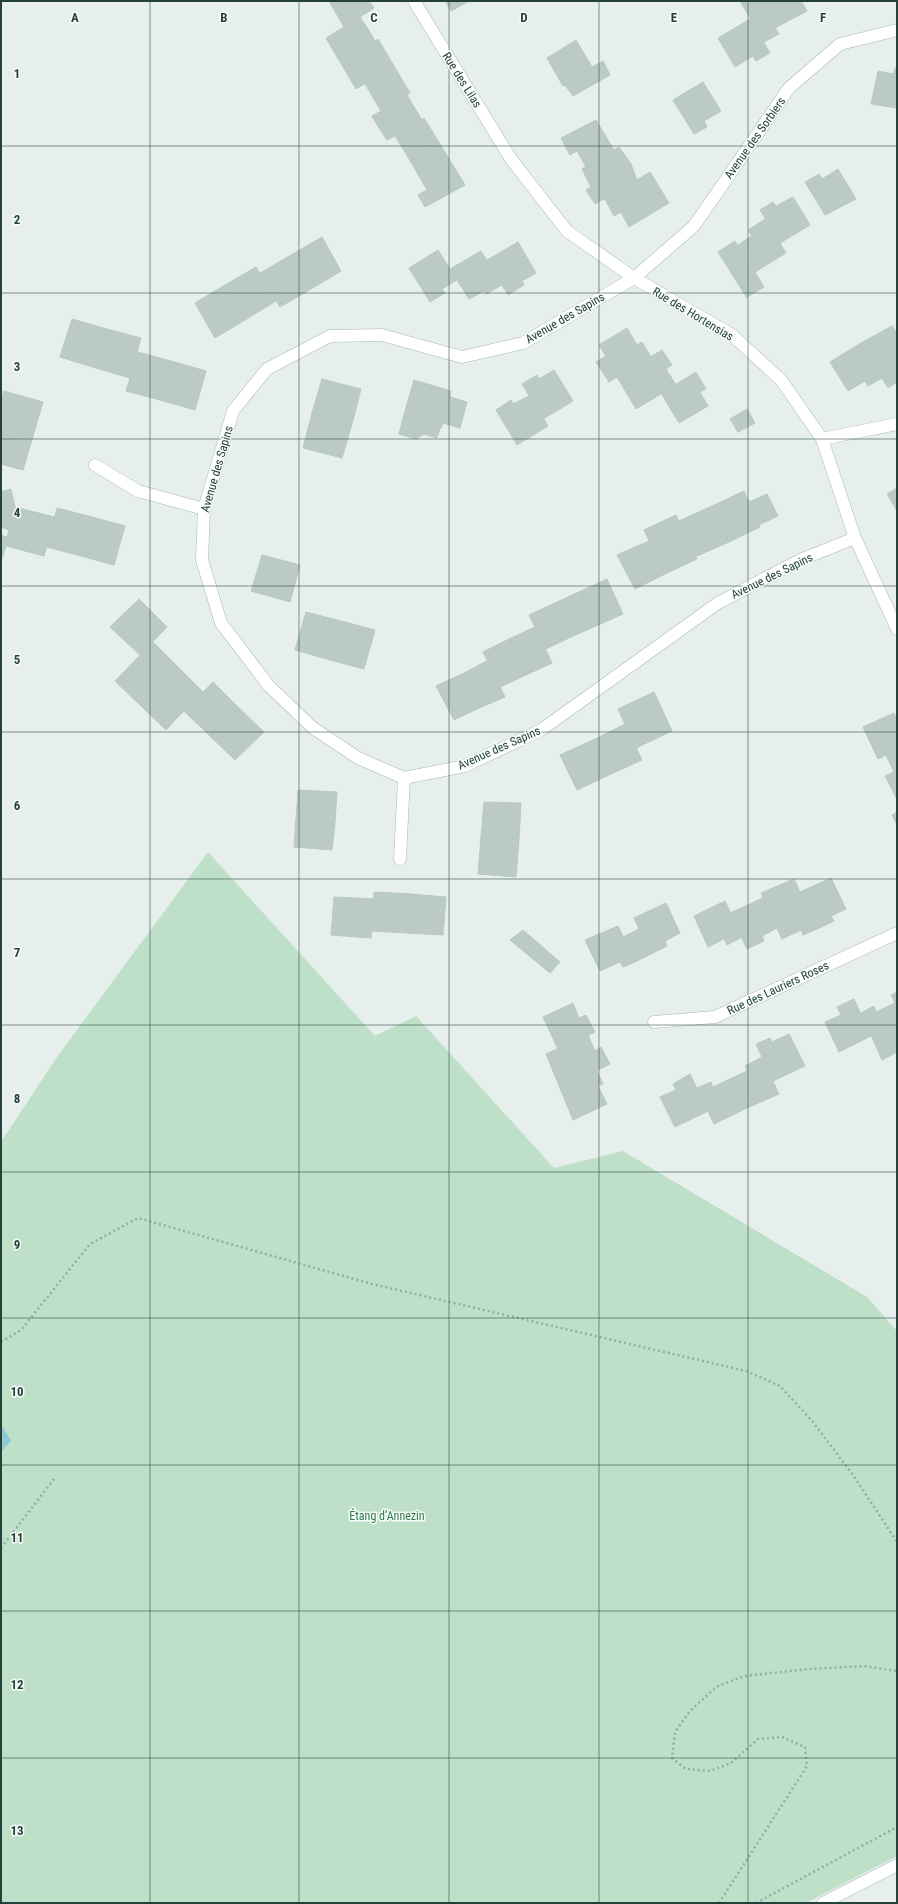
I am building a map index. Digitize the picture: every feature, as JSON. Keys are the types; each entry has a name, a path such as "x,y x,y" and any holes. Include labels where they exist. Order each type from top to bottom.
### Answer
{"street":[{"name":"Rue des Lilas","path":"414,1 511,159"},
{"name":"Avenue des Sorbiers","path":"634,278 694,226 789,88 840,44 897,30"},
{"name":"Rue des Hortensias","path":"511,159 567,231 634,278 732,335 781,380 822,439 855,538 897,629"},
{"name":"Avenue des Sapins","path":"634,278 523,344 462,357 382,334 330,336 267,369 233,412 204,509 202,560 221,623 268,686 313,728 358,758 404,778 465,766 541,730 718,603 800,560 855,538"},
{"path":"822,439 897,424"},
{"path":"95,465 138,491 204,509"},
{"path":"400,859 404,778"},
{"name":"Rue des Lauriers Roses","path":"654,1022 715,1017 897,933"},
{"path":"823,1903 897,1865"}],"path":[{"path":"1,1342 21,1330 90,1244 138,1218 372,1284 746,1371 780,1386 813,1422 854,1475 897,1542"},
{"path":"1,1548 54,1479"},
{"path":"719,1903 807,1766 805,1747 782,1737 758,1739 731,1763 710,1771 686,1769 672,1758 675,1732 690,1711 716,1687 744,1676 809,1669 864,1666 897,1671"},
{"path":"756,1903 897,1827"}],"green space":[{"name":"Étang d’Annezin","path":"208,852 375,1036 416,1016 554,1168 623,1151 867,1297 897,1331 897,1856 806,1903 1,1903 1,1142 57,1057"}],"water":[{"path":"1,1424 11,1441 1,1452"}],"building":[{"path":"329,1 369,1 374,8 360,17 368,29 333,50 326,38 344,27"},
{"path":"445,1 469,1 451,11"},
{"path":"740,1 801,1 807,11 775,28 779,34 764,42"},
{"path":"750,19 770,53 756,61 753,56 735,67 718,38"},
{"path":"368,29 375,41 378,39 394,66 356,89 333,50"},
{"path":"576,40 592,67 603,61 610,75 573,96 565,85 563,86 547,58"},
{"path":"394,66 410,93 407,95 414,107 379,128 372,116 381,111 365,84"},
{"path":"895,68 897,68 897,108 871,104 878,71 893,74"},
{"path":"703,82 721,111 704,121 707,127 694,134 673,100"},
{"path":"414,107 422,120 424,118 440,144 411,162 395,136 387,140 379,128"},
{"path":"596,120 614,150 586,167 577,151 570,155 561,138"},
{"path":"440,144 465,185 425,207 418,195 427,190 411,162"},
{"path":"619,147 631,164 637,180 629,185 610,152"},
{"path":"610,152 629,185 595,204 586,190 591,187 582,169"},
{"path":"838,169 856,199 825,215 805,182 819,174 822,179"},
{"path":"650,172 669,203 629,227 621,212 614,216 605,199"},
{"path":"793,197 810,225 780,243 760,210 773,202 776,206"},
{"path":"765,219 786,253 755,272 764,287 749,296 730,265 745,257 738,245 752,236 748,230"},
{"path":"322,237 341,271 311,289 291,255"},
{"path":"735,241 745,257 730,265 749,296 747,298 718,252"},
{"path":"518,242 536,273 522,281 524,285 508,295 487,260"},
{"path":"438,250 457,280 442,289 445,293 430,302 409,268"},
{"path":"481,251 502,285 486,294 484,291 469,299 450,269"},
{"path":"291,255 311,289 280,307 260,273"},
{"path":"256,267 276,301 245,320 225,285"},
{"path":"225,285 245,320 215,338 195,303"},
{"path":"72,319 107,329 96,368 60,357"},
{"path":"892,326 897,333 897,382 888,388 861,343"},
{"path":"627,328 637,345 642,342 651,357 609,382 596,362 606,356 599,345"},
{"path":"107,329 141,338 130,378 96,368"},
{"path":"861,343 882,378 868,386 865,381 848,391 830,362"},
{"path":"662,350 672,365 666,369 676,385 636,409 617,377"},
{"path":"138,352 171,361 160,400 126,391"},
{"path":"171,361 206,371 195,410 160,400"},
{"path":"554,370 573,401 543,419 522,384 537,375 539,379"},
{"path":"696,372 706,389 700,392 708,406 679,423 661,393"},
{"path":"322,379 361,389 352,424 312,413"},
{"path":"414,380 451,391 450,397 467,402 460,428 443,423 441,428 403,418"},
{"path":"4,391 43,402 33,436 1,427 1,400"},
{"path":"529,396 548,426 517,445 496,410 511,400 513,404"},
{"path":"747,409 755,423 738,432 730,419"},
{"path":"312,413 352,424 342,458 303,448"},
{"path":"403,418 440,428 437,438 424,434 416,439 399,434"},
{"path":"1,427 33,436 23,470 1,464"},
{"path":"897,488 897,511 887,494"},
{"path":"11,489 15,507 55,517 44,556 6,546 1,561 1,535 7,537 9,530 1,527 1,492"},
{"path":"744,491 749,502 767,494 778,516 759,525 760,527 729,542 712,506"},
{"path":"712,506 729,542 697,556 679,521"},
{"path":"57,508 92,517 81,556 47,547"},
{"path":"676,515 697,559 665,574 644,530"},
{"path":"92,517 125,526 114,565 81,556"},
{"path":"649,541 665,574 635,589 617,555"},
{"path":"262,555 300,565 290,602 251,591"},
{"path":"607,579 623,614 598,625 581,591"},
{"path":"581,591 598,625 571,637 555,603"},
{"path":"139,599 167,627 140,655 110,627"},
{"path":"555,603 571,637 546,649 529,615"},
{"path":"306,612 341,621 330,660 295,650"},
{"path":"341,621 375,630 364,669 330,660"},
{"path":"535,627 552,663 526,675 509,639"},
{"path":"509,639 526,675 500,687 483,652"},
{"path":"153,642 178,667 140,705 115,681"},
{"path":"487,661 505,697 479,708 462,674"},
{"path":"178,667 203,692 175,720 150,695"},
{"path":"462,674 479,708 454,720 436,686"},
{"path":"213,682 238,707 210,736 184,711"},
{"path":"654,692 672,731 636,748 618,709"},
{"path":"150,695 175,720 166,730 140,705"},
{"path":"238,707 264,732 235,760 210,736"},
{"path":"894,713 897,720 897,771 894,772 886,755 878,759 863,727"},
{"path":"625,724 642,760 609,775 593,740"},
{"path":"593,740 609,775 577,790 560,755"},
{"path":"897,771 897,799 885,776"},
{"path":"298,790 337,792 335,822 296,819"},
{"path":"484,802 521,803 519,840 481,837"},
{"path":"897,812 897,825 892,815"},
{"path":"296,819 335,822 332,850 294,847"},
{"path":"481,837 519,840 516,877 478,874"},
{"path":"831,878 846,909 831,916 834,921 817,929 800,892"},
{"path":"794,879 817,929 803,935 801,930 782,939 761,893"},
{"path":"374,892 411,894 408,933 372,931"},
{"path":"411,894 446,897 443,935 408,933"},
{"path":"334,897 374,899 371,938 331,935"},
{"path":"763,898 777,928 762,936 764,941 747,949 730,913"},
{"path":"725,901 742,937 727,945 724,939 708,947 694,916"},
{"path":"666,903 680,933 665,941 667,946 635,962 623,937 639,929 634,918"},
{"path":"618,926 635,962 623,967 620,962 600,971 585,940"},
{"path":"523,930 560,962 550,973 510,940"},
{"path":"897,992 897,1007 891,995"},
{"path":"854,999 871,1036 839,1052 825,1022 841,1015 837,1007"},
{"path":"573,1003 579,1018 586,1015 595,1032 558,1049 543,1017"},
{"path":"895,1003 897,1007 897,1052 882,1060 861,1013 874,1006 876,1012"},
{"path":"789,1034 805,1066 773,1081 756,1044 770,1038 772,1042"},
{"path":"588,1035 595,1051 601,1047 610,1064 560,1088 546,1054"},
{"path":"762,1057 779,1094 747,1108 732,1078 747,1071 745,1066"},
{"path":"597,1071 603,1084 598,1086 607,1104 573,1120 560,1088"},
{"path":"690,1074 708,1111 675,1127 660,1097 676,1090 673,1084"},
{"path":"732,1078 747,1108 714,1124 697,1088 711,1082 713,1087"}]}
